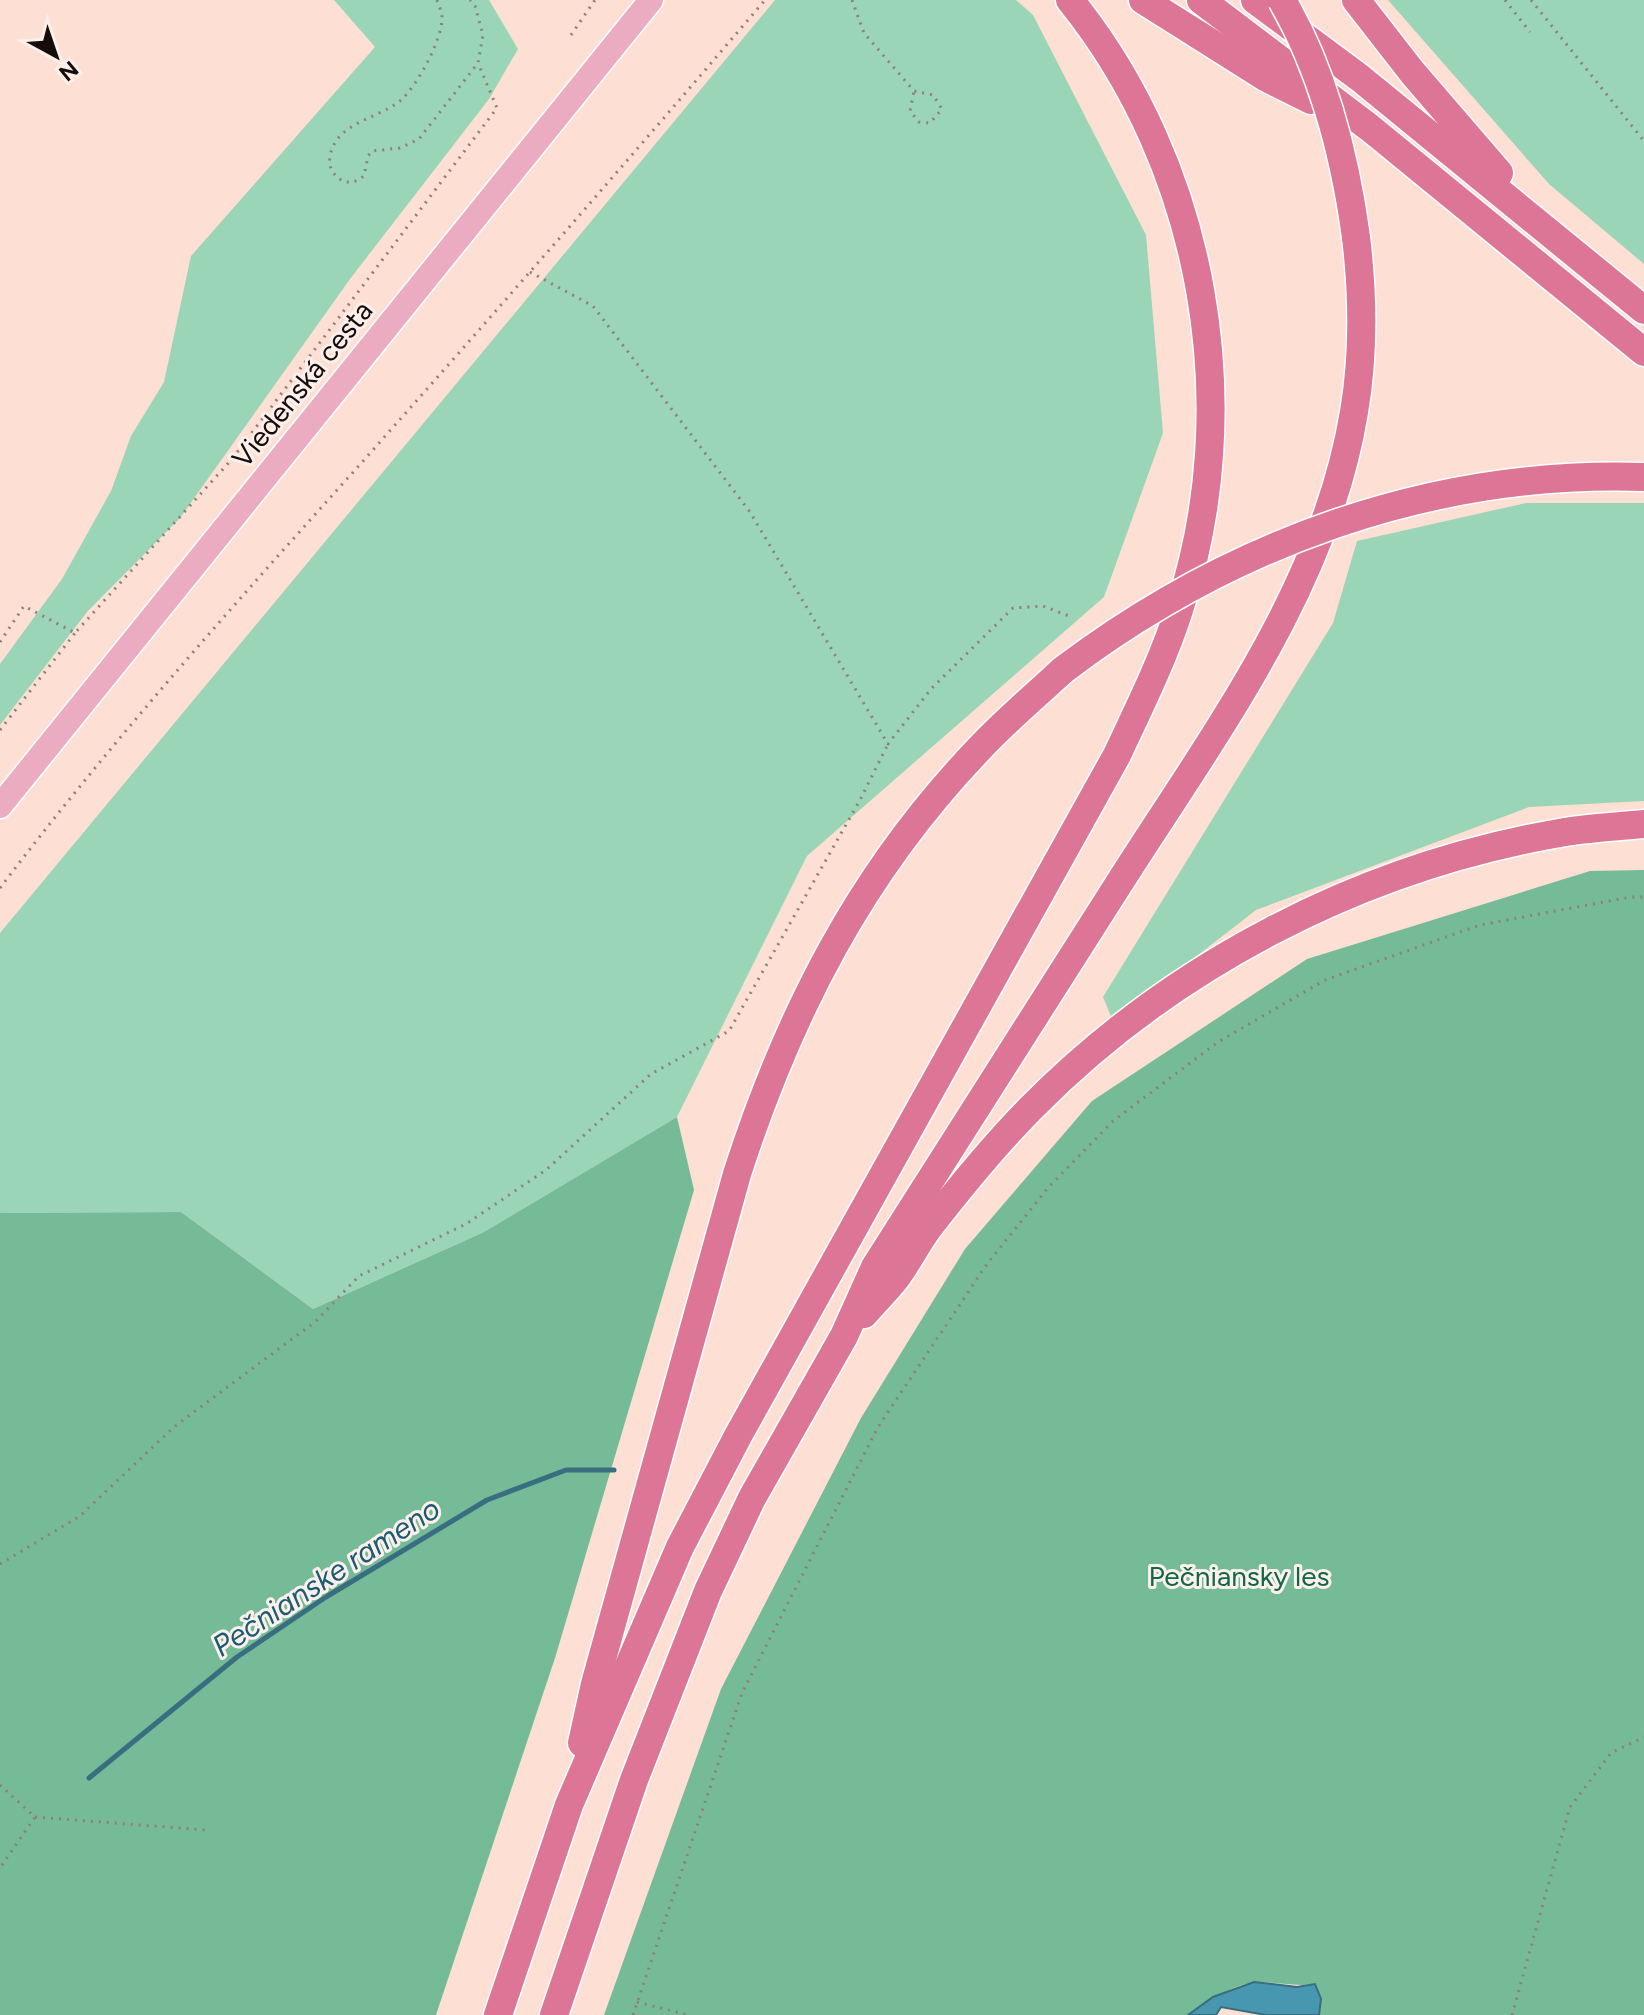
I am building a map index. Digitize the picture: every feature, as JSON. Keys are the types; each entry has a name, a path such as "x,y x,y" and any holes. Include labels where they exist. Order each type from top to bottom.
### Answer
{"highway":[{"path":"498,2015 569,1805 649,1615 710,1487 1117,755 1160,661 1183,598 1202,512 1208,458 1209,349 1204,306 1177,200 1159,149 1137,100 1070,0"},
{"path":"1143,0 1265,77 1370,128"},
{"path":"1201,0 1370,128 1644,352"},
{"path":"1255,0 1360,78 1644,310"},
{"path":"554,2015 634,1780 708,1591 752,1498 844,1336 875,1267 1234,703 1292,601 1329,510 1345,458 1354,412 1362,324 1361,281 1346,178 1329,112 1310,59 1282,0"},
{"path":"1356,0 1412,72 1547,228"},
{"path":"569,1805 595,1684 737,1174 759,1106 818,972 849,917 887,859 934,799 979,748 1063,670 1112,634 1186,588 1233,564 1325,526 1378,510 1484,488 1563,479 1644,477"},
{"path":"844,1336 895,1279 928,1229 969,1177 1031,1107 1125,1024 1182,984 1276,927 1420,868 1557,833 1644,824"}],"main road":[{"name":"Viedenská cesta","path":"0,806 651,0"}],"path":[{"path":"437,0 442,16 438,40 417,78 398,102 353,125 338,138 329,159 331,170 344,182 354,182 364,176 372,151 400,148 419,139 478,63 483,35 475,6 470,0"},
{"path":"571,35 595,0"},
{"path":"0,888 40,835 234,605 530,272 765,0"},
{"path":"852,0 864,33 914,91 933,95 942,109 930,123 919,122 910,111 914,91"},
{"path":"1505,0 1530,32"},
{"path":"1531,0 1644,141"},
{"path":"0,730 75,633 232,459 497,108 478,63"},
{"path":"530,272 593,306 740,500 888,744"},
{"path":"0,642 24,606 75,633"},
{"path":"0,1564 80,1516 175,1426 315,1322 359,1276 466,1224 546,1170 651,1074 729,1031 860,800 888,744 931,689 1013,608 1043,606 1069,616"},
{"path":"633,2015 742,1693 878,1427 987,1264 1047,1189 1113,1121 1218,1042 1325,980 1480,925 1644,897"},
{"path":"1512,2015 1570,1807 1611,1753 1644,1737"},
{"path":"0,1785 35,1817 206,1830"},
{"path":"0,1868 35,1817"},
{"path":"637,2002 688,2015"}],"green space":[{"path":"334,0 489,0 518,49 489,99 350,279 180,518 87,612 0,725 0,664 62,579 111,491 131,436 164,382 191,256 375,47"},
{"path":"775,0 1016,0 1033,15 1146,235 1163,433 1104,597 807,856 677,1117 484,1232 313,1309 181,1212 0,1213 0,933"},
{"path":"1388,0 1644,0 1644,264 1549,184"},
{"path":"1526,503 1644,503 1644,801 1529,807 1256,910 1113,1021 1103,997 1333,623 1357,541"},
{"name":"Pečniansky les","path":"1644,870 1644,2015 1319,2015 1321,1999 1315,1984 1257,1982 1230,1990 1188,2015 604,2015 721,1689 861,1418 965,1249 1092,1101 1307,959 1590,871"},
{"path":"677,1117 694,1190 555,1658 436,2015 0,2015 0,1213 181,1212 313,1309 484,1232"}],"water":[{"path":"1254,1982 1297,1987 1315,1984 1321,1999 1319,2015 1266,2015 1221,2007 1216,2015 1188,2015 1213,1997"}],"waterway":[{"name":"Pečnianske rameno","path":"89,1778 237,1657 326,1597 487,1500 566,1470 614,1470"}]}
